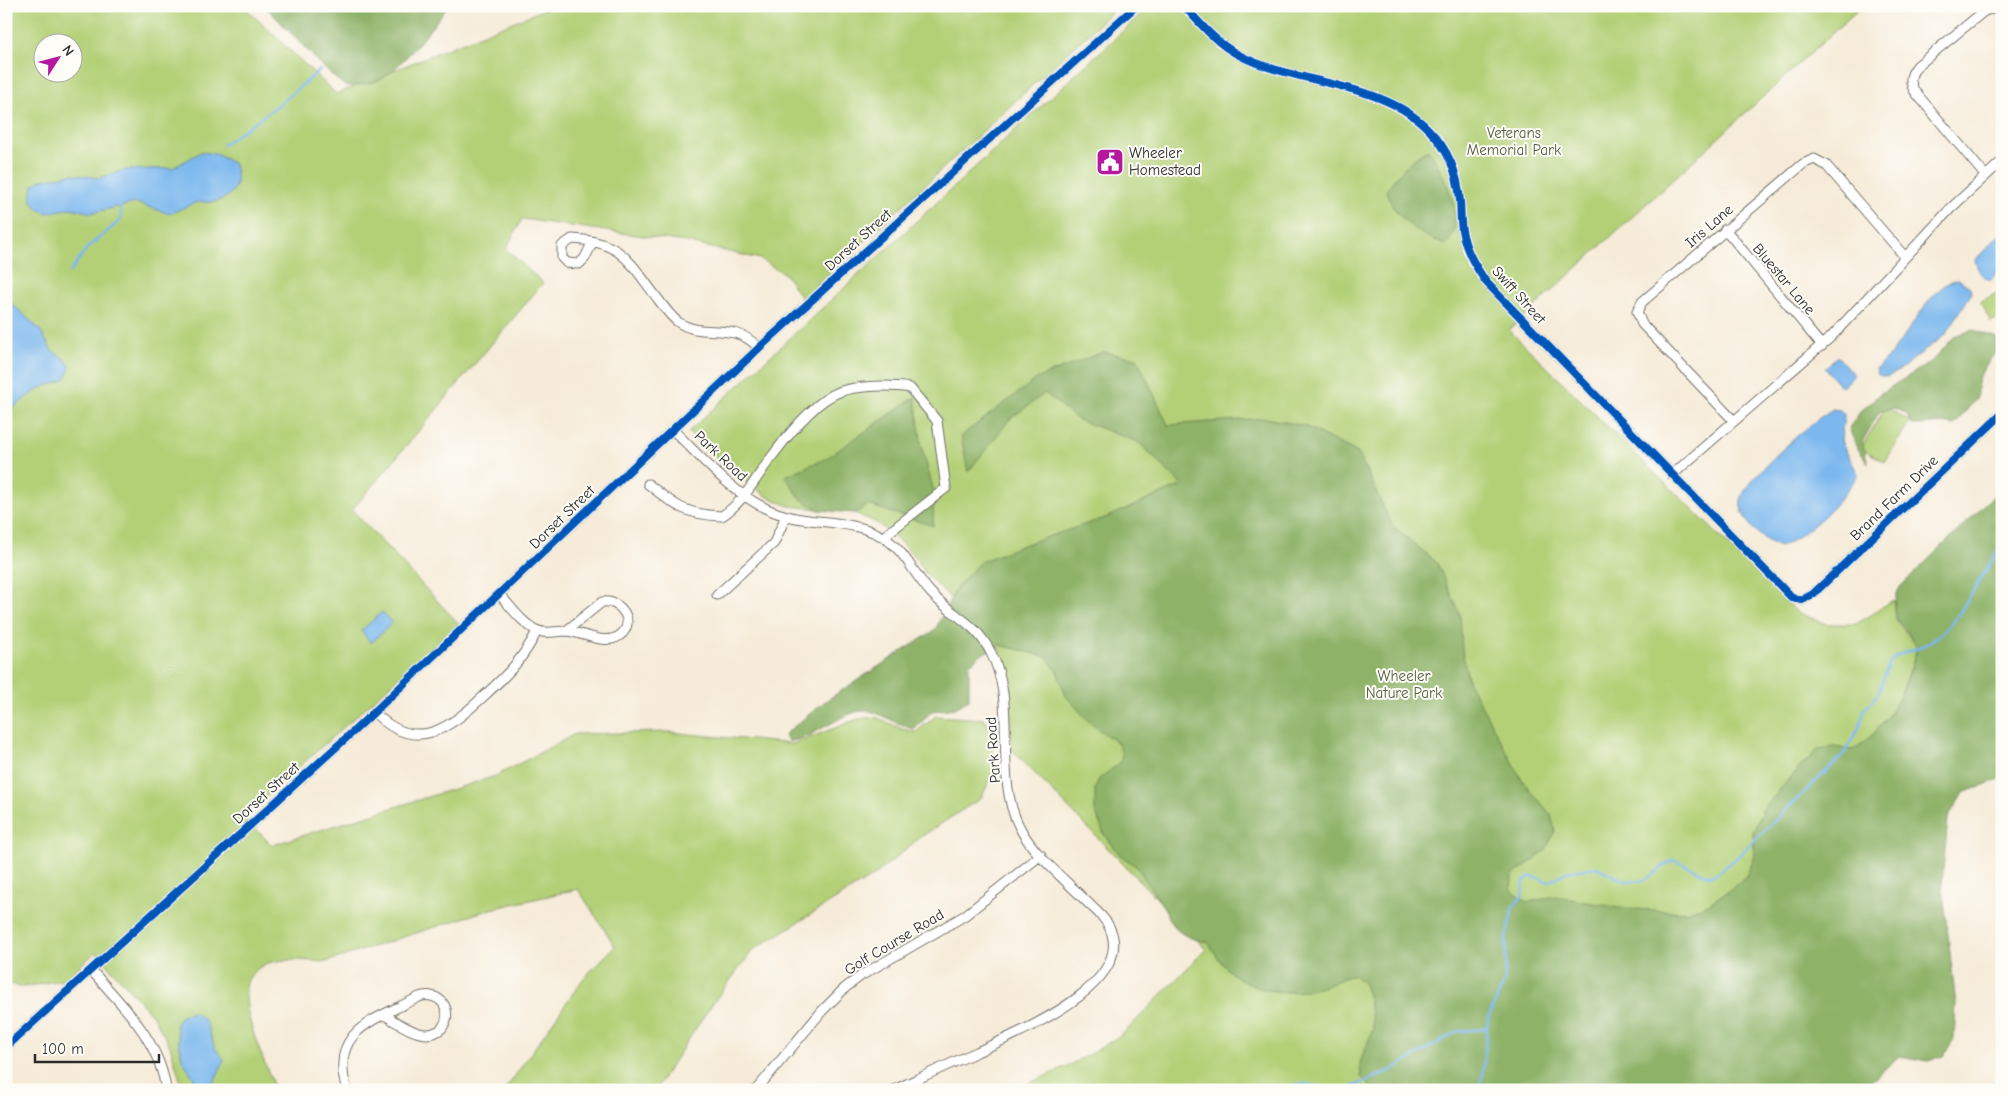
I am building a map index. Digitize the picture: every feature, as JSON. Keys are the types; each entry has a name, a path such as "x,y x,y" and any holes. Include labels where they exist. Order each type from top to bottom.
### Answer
{"street":[{"name":"Dorset Street","path":"6,1047 92,971 374,712 500,595 759,348 1136,6"},
{"name":"Swift Street","path":"1184,6 1223,45 1236,54 1282,71 1376,97 1402,109 1421,122 1443,147 1453,168 1459,190 1463,235 1470,255 1480,273 1501,299 1788,595 1802,600"},
{"path":"1984,174 1916,93 1910,79 1917,66 1983,12 1989,9 2002,10"},
{"name":"Iris Lane","path":"1734,422 1642,324 1637,312 1642,302 1803,164 1814,159 1826,165 1905,257"},
{"path":"1672,475 1822,346 1854,315 1905,257 1984,174 2002,160"},
{"name":"Bluestar Lane","path":"1725,229 1822,346"},
{"path":"592,243 611,247 623,254 676,320 692,328 742,334 759,348"},
{"path":"648,484 676,507 704,515 722,516 745,496 773,455 813,409 839,392 891,385 910,388 937,421 946,488 883,537"},
{"name":"Brand Farm Drive","path":"1802,600 1814,594 2002,414"},
{"name":"Park Road","path":"672,430 745,496 765,508 809,522 860,528 883,537 905,556 935,597 977,630 992,654 1001,683 1011,805 1022,832 1041,855 1107,923 1112,948 1102,972 1088,989 1059,1012 894,1090"},
{"path":"717,595 774,543 786,516"},
{"path":"500,595 527,624 537,631 551,633 566,631 605,640 613,639 624,632 627,624 626,615 622,608 615,603 602,602 566,631"},
{"path":"374,712 387,724 410,733 427,734 448,726 511,672 529,647 537,631"},
{"name":"Golf Course Road","path":"756,1090 822,1011 845,988 862,975 964,916 1041,855"},
{"path":"92,971 142,1029 157,1056 166,1090"},
{"path":"347,1090 341,1066 347,1042 363,1027 384,1015 426,995 440,1000 447,1014 442,1028 429,1035 418,1032 384,1015"}],"green space":[{"path":"6,6 243,6 336,94 552,6 1118,6 802,299 785,274 760,259 686,242 522,219 506,249 543,283 352,510 459,624 243,817 272,845 496,776 575,734 668,732 793,744 858,719 876,717 902,729 916,732 936,716 984,719 989,728 995,770 981,798 919,838 875,875 753,950 710,1007 655,1090 505,1090 583,979 615,946 578,889 491,909 326,962 288,960 265,964 253,973 248,980 246,1000 251,1026 275,1090 183,1090 170,1046 153,1016 96,952 63,980 23,987 6,983"},
{"path":"265,6 448,6 394,70 377,81 345,86 328,72"},
{"name":"Wheeler Nature Park","path":"1150,6 1862,6 1509,330 1797,612 1826,624 1856,624 1893,600 1895,617 1917,648 1907,678 1886,718 1866,741 1853,750 1833,747 1819,749 1799,768 1763,809 1753,832 1755,857 1746,876 1707,905 1685,912 1642,910 1459,1090 1013,1090 1071,1064 1125,1032 1206,949 1012,750 1007,675 1003,657 995,642 926,574 914,556 899,541 877,523 855,513 789,506 766,496 714,456 688,432"},
{"path":"1428,150 1447,184 1455,211 1455,225 1452,236 1445,245 1418,231 1401,217 1386,191 1404,168"},
{"path":"2002,290 2002,316 1991,322 1980,302"},
{"path":"1974,330 1997,338 1996,351 1979,376 1976,399 1954,425 1944,423 1912,425 1906,413 1893,408 1879,412 1862,442 1868,463 1856,446 1849,428 1860,412 1881,393 1931,362 1956,335"},
{"path":"1103,352 1137,358 1168,425 1266,418 1305,426 1358,453 1392,525 1437,563 1460,614 1462,650 1469,683 1522,780 1551,815 1555,832 1545,851 1512,876 1511,889 1519,898 1529,902 1555,896 1619,908 1685,912 1707,905 1746,876 1755,857 1753,832 1763,809 1799,768 1819,749 1833,747 1853,750 1866,741 1887,718 1908,678 1917,648 1895,614 1895,598 1900,587 2002,488 2002,778 1963,793 1948,818 1942,882 1956,1005 1954,1039 1943,1056 1928,1061 1899,1056 1862,1090 1373,1089 1361,1077 1360,1063 1373,1029 1369,999 1364,984 1354,975 1310,990 1285,992 1261,988 1238,978 1228,970 1208,942 1188,937 1176,929 1136,866 1120,855 1104,834 1095,811 1095,789 1099,779 1120,763 1122,754 1118,743 1091,724 1066,696 1057,671 1047,657 1000,645 980,655 969,665 969,700 955,708 932,711 915,729 873,712 860,711 843,717 812,734 794,741 788,741 785,737 786,733 827,700 935,630 956,588 980,562 1023,545 1108,517 1182,485 1138,442 1078,420 1045,393 1010,419 968,472 961,436 1038,378"},
{"path":"915,397 922,448 934,492 933,526 869,505 855,513 819,510 801,499 785,476 827,458"},
{"path":"1886,407 1910,421 1885,462 1861,448"}],"water":[{"path":"201,152 216,154 233,163 236,170 234,189 219,201 197,202 170,214 136,203 91,213 71,208 47,213 38,209 31,200 33,185 41,180 72,174 99,178 125,170 173,168"},
{"path":"2002,232 2002,266 1991,280 1980,273 1975,260"},
{"path":"1958,279 1970,287 1971,294 1946,334 1898,371 1887,377 1878,375 1876,369 1895,349 1932,297 1949,282"},
{"path":"6,298 40,330 52,351 65,359 70,366 66,377 37,390 6,415"},
{"path":"1837,356 1854,375 1841,387 1825,368"},
{"path":"1833,409 1840,410 1844,414 1841,441 1858,474 1843,496 1824,516 1803,533 1780,547 1753,529 1744,515 1741,500 1745,491 1766,465 1796,437"},
{"path":"382,612 392,623 371,643 361,631"},
{"path":"192,1012 202,1017 208,1027 215,1048 224,1061 210,1090 197,1090 193,1077 182,1059 176,1024 180,1017"}],"waterway":[{"path":"223,145 281,103 320,70"},
{"path":"70,272 87,248 121,220 120,206"},
{"path":"1478,1090 1483,1074 1488,1018 1504,983 1506,939 1513,906 1522,897 1524,881 1531,876 1549,882 1566,872 1597,867 1609,874 1635,882 1648,878 1674,860 1709,876 1716,874 1735,859 1843,755 1860,726 1864,710 1878,694 1889,663 1896,656 1927,644 1942,633 1959,614 2002,544"},
{"path":"1345,1090 1388,1072 1458,1031 1486,1029"},
{"path":"1281,1090 1299,1084 1328,1090"}],"cycle path":[{"path":"6,1047 355,730 759,348 1136,6"},
{"path":"1184,6 1215,38 1237,54 1285,72 1363,92 1410,114 1429,130 1442,145 1451,162 1459,191 1461,227 1465,242 1472,260 1486,282 1792,598 1802,600 1813,594 2002,414"}],"place":[{"name":"Wheeler Homestead","path":"1110,162"}],"park label":[{"name":"Veterans Memorial Park","path":"1514,142"}]}
